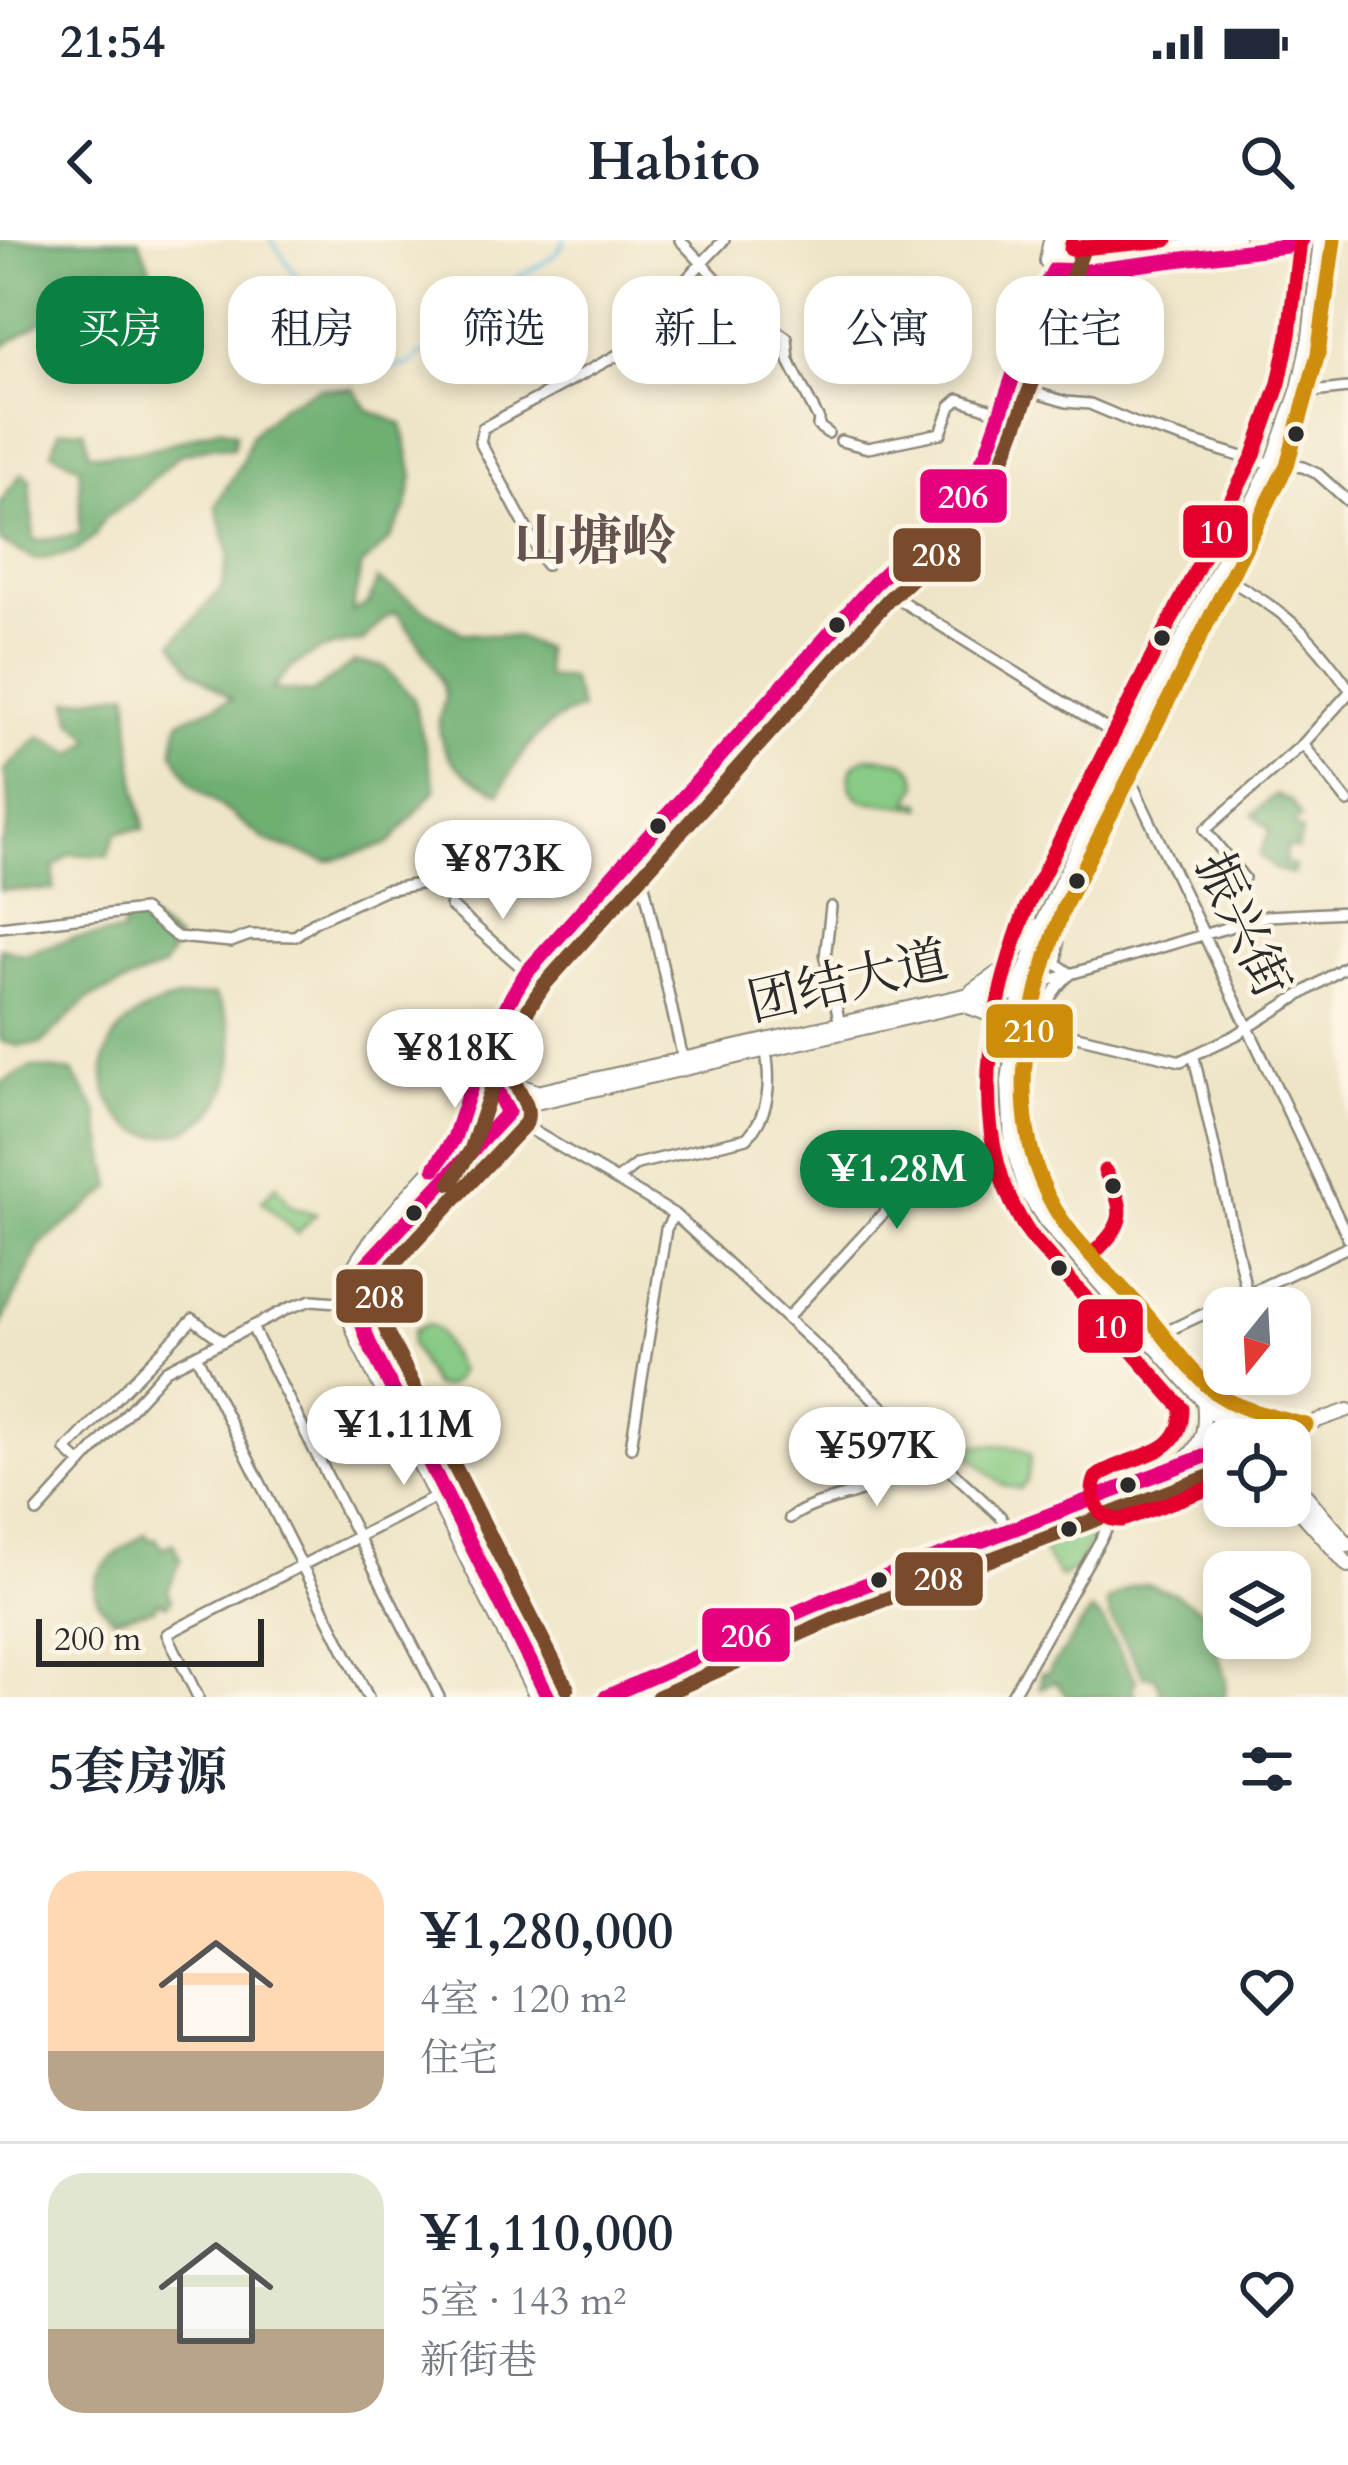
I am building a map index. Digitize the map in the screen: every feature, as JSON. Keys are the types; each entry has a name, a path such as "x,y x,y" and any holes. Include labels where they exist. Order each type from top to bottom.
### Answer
{"highway":[{"path":"1051,240 1053,264"},
{"path":"1053,264 1064,240"},
{"path":"1139,240 1161,250"},
{"path":"1053,264 1238,240"},
{"path":"1053,264 1088,271 1286,246 1301,240"},
{"path":"1236,1419 1046,1221 1028,1192 1012,1144 1009,1082 1026,987 1046,915 1129,743 1280,464 1310,338 1321,240"},
{"path":"1224,1419 1162,1333 1057,1213 1039,1185 1026,1142 1026,987 1127,775 1231,580 1312,392 1334,240"},
{"path":"1311,1501 1348,1544"},
{"path":"1311,1523 1348,1565"}],"main road":[{"path":"446,1157 478,1059 527,972 874,584 960,502 979,471 1053,264"},
{"path":"1010,385 1036,358 1061,293 1088,271"},
{"path":"1015,1040 997,1018 963,1001 1004,968 1046,915"},
{"name":"团结大道","path":"369,1250 446,1157 504,1108 538,1091 1026,987"},
{"name":"团结大道","path":"369,1250 504,1108 766,1051 842,1028"},
{"path":"494,1030 499,1061 511,1082 538,1091"},
{"path":"494,1030 490,1084 504,1108"},
{"path":"369,1250 348,1277 360,1348 536,1697"},
{"path":"350,1303 548,1697"},
{"path":"1180,1471 1198,1448 1209,1396 1284,1419"},
{"path":"1311,1423 1348,1410"},
{"path":"633,1697 804,1621 1203,1460"},
{"path":"1180,1471 1203,1466"},
{"path":"1180,1471 1203,1470"},
{"path":"606,1697 758,1627 1006,1529 1115,1495"}],"street":[{"path":"680,240 743,307 787,338 790,361 818,426 828,433"},
{"path":"546,565 480,442 483,428 634,346 664,318 680,285 724,240"},
{"path":"1010,385 1303,467 1348,501"},
{"path":"1312,392 1348,388"},
{"path":"841,441 868,448 941,433 950,406 959,399 1001,413"},
{"path":"1231,580 1280,609 1315,641 1348,690 1303,744 1205,830 1244,878"},
{"path":"874,584 1129,743"},
{"path":"1303,744 1348,802"},
{"name":"振兴街","path":"1127,775 1348,1242"},
{"path":"630,856 644,884 682,1059"},
{"path":"0,927 142,910 177,937 231,943 250,935 295,936 314,922 384,890 425,884"},
{"path":"451,906 527,972"},
{"path":"831,907 826,958 842,1028"},
{"path":"1064,908 1057,964 1071,974"},
{"path":"1026,987 1267,916 1348,912"},
{"path":"1039,1027 1181,1061 1348,964"},
{"path":"1023,1083 1057,985 1071,974"},
{"path":"618,1179 638,1164 747,1138 760,1125 768,1095 771,1080 766,1051"},
{"path":"1195,1057 1245,1287"},
{"path":"504,1108 523,1125 674,1214 1000,1516 1006,1529"},
{"path":"788,1317 891,1205 976,1146 1012,1144"},
{"path":"631,1447 666,1229 674,1214"},
{"path":"1261,1287 1348,1242"},
{"path":"38,1512 166,1370 312,1300 350,1303"},
{"path":"1162,1333 1203,1314"},
{"path":"81,1464 66,1450 193,1318 222,1342"},
{"path":"252,1327 439,1697"},
{"path":"196,1355 368,1697"},
{"path":"790,1519 807,1507 873,1487 924,1445"},
{"path":"1011,1697 1113,1518 1115,1495"},
{"path":"199,1697 167,1634 436,1497"}],"green space":[{"path":"0,240 139,240 150,268 134,276 36,276 36,325 0,349"},
{"path":"320,388 354,389 368,410 402,424 413,476 407,507 390,539 361,567 352,612 369,603 377,579 462,633 517,637 544,649 546,677 570,678 581,709 542,731 500,793 468,776 445,750 439,725 443,687 396,612 363,641 312,654 272,689 312,693 354,662 383,666 413,698 436,789 389,844 327,862 266,841 193,785 173,752 179,721 232,699 192,670 173,642 221,589 229,554 216,505 243,460 251,435 283,405"},
{"path":"220,428 236,433 233,448 214,446 179,455 130,501 104,518 94,537 73,553 36,560 0,541 0,502 22,473 30,479 34,541 80,534 80,467 52,452 60,430 84,430 89,453 106,454 155,448"},
{"path":"128,692 144,829 117,832 107,856 70,854 54,867 54,890 0,890 0,846 9,810 4,771 40,736 74,754 92,739 72,720 69,701"},
{"path":"868,757 901,761 913,770 918,786 909,801 922,803 922,808 863,801 857,796 849,777 855,765"},
{"path":"1275,795 1291,801 1301,818 1293,825 1302,831 1298,849 1287,847 1284,863 1294,866 1293,874 1277,870 1259,856 1270,830 1253,814"},
{"path":"125,917 150,920 178,941 163,967 88,999 41,1044 18,1046 0,1041 0,948 24,954 73,938 122,933"},
{"path":"214,995 225,1014 233,1047 229,1081 219,1103 189,1129 158,1136 131,1126 113,1106 104,1080 108,1051 126,1024 160,1004"},
{"path":"31,1067 72,1072 97,1111 112,1188 40,1245 0,1327 0,1084"},
{"path":"277,1185 291,1206 316,1214 297,1234 262,1201"},
{"path":"428,1324 438,1330 459,1371 446,1386 433,1386 411,1344 413,1331"},
{"path":"969,1445 1025,1451 1031,1455 1027,1482 1020,1489 1002,1485 966,1452"},
{"path":"1100,1510 1107,1516 1075,1569 1060,1577 1034,1538"},
{"path":"146,1533 162,1548 173,1543 181,1560 168,1590 172,1599 167,1605 158,1601 154,1609 114,1618 101,1605 95,1581 110,1560"},
{"path":"1145,1584 1173,1593 1203,1611 1203,1659 1220,1659 1225,1697 1159,1697 1155,1677 1144,1676 1110,1617 1107,1602 1130,1587"},
{"path":"1091,1611 1102,1620 1136,1680 1132,1689 1136,1697 1067,1697 1055,1681 1040,1688 1041,1673 1046,1675"}],"waterway":[{"path":"271,240 321,310 352,339 372,374 411,363 421,354 475,359 493,351 507,325 507,287 551,258 565,240"}],"tunnel":[{"path":"425,883 451,906"}],"transit line":[{"name":"10","path":"1072,244 1071,249 1166,240"},
{"name":"10","path":"1203,1491 1122,1520 1107,1517 1097,1507 1096,1478 1163,1447 1180,1425 1182,1408 1030,1235 1009,1197 996,1157 989,1073 1002,988 1027,906 1254,455 1279,383 1300,240"},
{"name":"206","path":"548,1697 369,1343 355,1303 364,1267 508,1112 493,1075 494,1040 527,972 874,584 960,502 987,452 1054,270 1088,271 1286,246 1302,240"},
{"name":"210","path":"1284,1419 1244,1408 1212,1390 1064,1222 1038,1173 1028,1135 1025,1058 1040,981 1064,907 1287,465 1318,354 1334,240"},
{"name":"208","path":"567,1688 388,1335 380,1309 382,1285 390,1268 526,1123 527,1110 513,1077 512,1052 524,1017 544,985 889,599 965,529 989,497 1084,247"},
{"name":"206","path":"435,1168 454,1138 482,1053"},
{"name":"208","path":"451,1183 471,1150 502,1057"},
{"name":"10","path":"1092,1255 1120,1216 1105,1171"},
{"name":"206","path":"606,1697 825,1600 1203,1457"},
{"name":"208","path":"658,1697 833,1619 1203,1479"}],"district":[{"name":"山塘岭","path":"595,542"}]}
